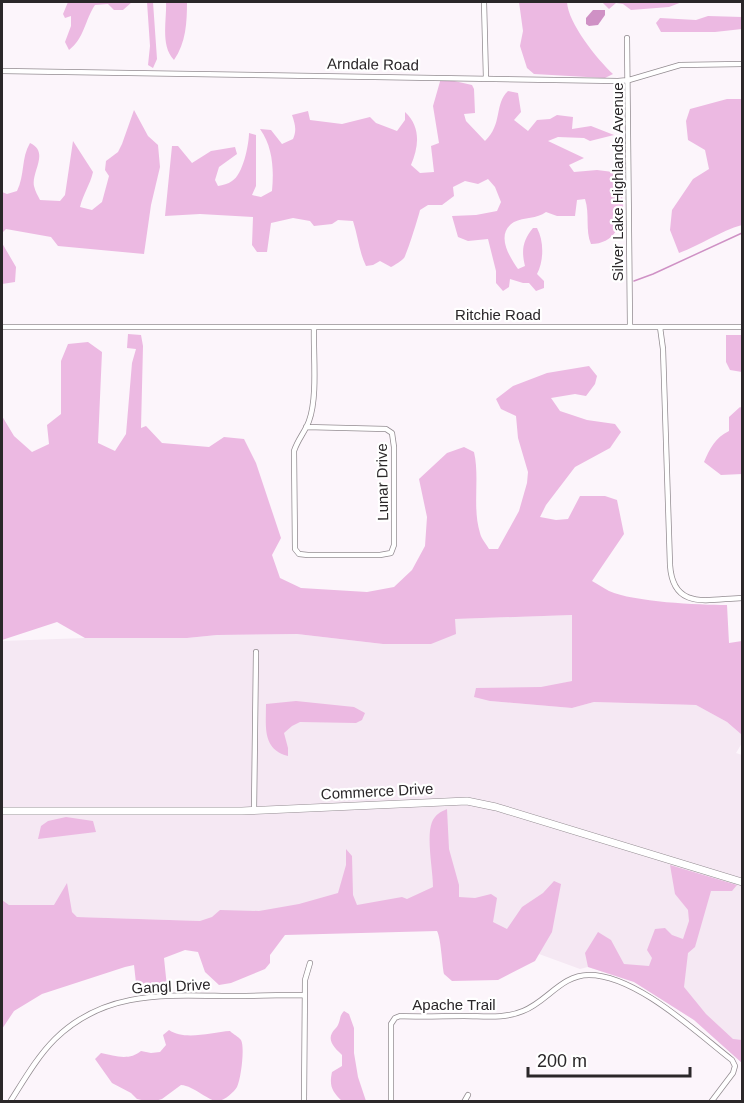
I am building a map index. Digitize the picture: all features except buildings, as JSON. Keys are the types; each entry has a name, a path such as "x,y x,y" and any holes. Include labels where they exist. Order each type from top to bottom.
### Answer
{"street":[{"path":"484,2 486,79"},
{"name":"Silver Lake Highlands Avenue","path":"627,38 630,326"},
{"name":"Arndale Road","path":"2,70 629,80 680,65 742,64"},
{"name":"Ritchie Road","path":"2,327 742,327"},
{"path":"306,427 312,407 314,327"},
{"path":"660,327 663,349 670,564 673,584 680,594 690,598 742,598"},
{"name":"Lunar Drive","path":"306,427 386,429 394,436 394,545 389,554 302,555 296,552 294,544 294,451 306,427"},
{"path":"254,811 256,652"},
{"name":"Commerce Drive","path":"2,811 254,811 453,801 480,802 742,882"},
{"path":"304,1101 304,995 306,971 310,963"},
{"name":"Apache Trail","path":"391,1101 391,1024 397,1017 512,1015 536,1005 567,981 590,975 618,982 647,995 734,1063 734,1071 711,1101"},
{"name":"Gangl Drive","path":"10,1101 37,1060 57,1037 83,1018 111,1004 151,996 304,995"},
{"path":"464,1101 468,1095"}],"shaded area":[{"path":"68,2 132,2 123,10 114,10 108,4 95,5 81,35 69,50 65,42 71,26 71,16 65,18 63,14"},
{"path":"147,2 153,2 157,59 153,68 148,65 150,46"},
{"path":"166,2 187,2 183,39 174,60 166,40"},
{"path":"519,2 567,2 572,20 578,30 613,74 605,78 534,74 527,68 520,46 523,31"},
{"path":"602,2 682,2 669,7 631,10 623,4 616,3 609,9"},
{"path":"593,10 605,10 605,15 598,25 589,26 586,24 586,18"},
{"path":"708,16 742,17 742,29 715,32 661,32 656,23 660,18 696,20"},
{"path":"441,78 472,85 475,113 464,114 466,121 485,141 491,135 501,102 508,91 518,93 521,112 514,120 528,131 537,120 550,119 557,115 573,117 572,129 591,126 614,135 590,141 584,138 558,137 548,141 584,158 569,165 574,172 597,170 613,172 621,189 623,203 621,220 614,234 600,243 591,244 585,199 577,200 575,216 557,216 546,212 514,222 505,233 506,245 518,269 525,266 523,250 527,237 533,228 537,228 542,251 537,274 544,281 544,288 536,291 529,283 510,279 509,287 503,291 496,283 496,271 488,239 468,241 458,237 452,216 497,211 501,202 495,187 488,179 478,184 465,181 453,187 454,196 442,205 428,205 420,210 404,258 391,267 380,261 366,266 353,221 338,220 332,224 314,226 310,221 293,218 271,223 267,252 257,252 252,245 253,217 200,214 165,216 172,146 178,146 192,163 211,151 235,147 237,154 219,167 215,180 218,186 236,178 245,159 249,133 256,135 256,186 252,195 261,197 272,191 273,175 268,143 260,129 271,130 282,144 293,139 295,127 292,115 308,111 310,120 342,124 370,117 376,123 397,131 405,120 405,112 414,124 417,137 416,151 411,165 420,173 434,172 431,146 439,143 433,106"},
{"path":"727,99 742,99 742,225 679,253 670,230 672,210 693,179 709,169 705,150 688,140 686,121 690,109"},
{"path":"134,110 148,136 158,145 160,167 151,205 144,254 58,246 51,237 6,229 2,233 2,192 7,194 17,191 30,143 39,152 34,188 40,200 60,201 65,195 73,141 93,172 80,207 92,210 102,202 109,176 105,170 106,161 118,152"},
{"path":"2,243 16,267 15,282 2,284"},
{"path":"128,334 141,335 143,346 141,428 146,426 162,443 209,447 224,437 244,439 256,463 281,538 272,555 280,578 301,588 367,592 394,587 412,570 425,546 427,517 419,479 447,453 464,447 474,452 476,462 477,513 481,535 489,549 498,549 519,511 528,472 518,438 516,416 501,409 496,399 513,386 547,373 589,366 597,376 595,384 586,396 575,394 551,398 560,411 587,420 615,424 621,432 610,448 575,467 546,505 540,517 556,520 568,519 580,496 605,496 617,500 624,534 592,581 609,591 634,598 727,605 729,643 742,641 742,735 727,722 696,705 594,702 572,708 490,701 474,697 476,688 541,687 572,681 572,615 455,619 456,634 431,644 383,644 297,634 217,635 187,638 85,638 57,622 2,640 2,416 14,436 32,452 49,444 47,425 61,414 61,361 68,344 88,342 102,352 98,443 115,451 126,434 132,363 136,349 127,348"},
{"path":"726,335 742,335 742,372 730,370 726,362"},
{"path":"740,407 742,408 742,474 721,475 704,462 714,444 729,431 729,417"},
{"path":"572,615 572,681 490,701 572,708 594,702 696,705 727,722 742,735 742,743 736,753 742,755 742,1063 694,1020 634,982 588,967 580,969 539,954 485,920 200,921 77,917 72,912 55,905 9,905 2,900 2,641 297,634 383,644 431,644 455,619"},
{"path":"296,701 354,707 365,713 362,720 356,723 300,722 292,726 284,733 288,756 274,748 267,736 266,704"},
{"path":"447,809 449,849 459,885 459,897 475,898 491,894 497,898 493,922 507,929 522,907 543,893 554,881 561,884 552,932 535,961 498,980 452,981 444,974 437,931 285,935 270,955 270,963 265,969 231,983 219,985 205,972 198,952 185,950 164,958 167,987 137,992 134,965 125,967 42,994 14,1011 2,1029 2,900 9,905 54,905 67,883 72,912 77,917 200,921 212,917 220,910 259,911 299,904 338,893 346,865 346,849 352,856 353,895 357,905 402,897 407,899 433,887 430,828 435,817"},
{"path":"66,817 93,821 96,832 38,839 41,826 48,821"},
{"path":"670,865 737,885 732,891 711,891 695,947 688,953 684,987 706,1014 733,1039 742,1040 742,1063 694,1020 634,982 588,967 585,953 598,932 611,940 624,964 649,966 652,958 647,950 655,929 665,928 672,935 683,939 689,921 688,910 675,894"},
{"path":"344,1011 349,1014 354,1028 354,1053 358,1077 366,1101 342,1101 331,1085 332,1072 342,1066 342,1055 333,1046 331,1036"},
{"path":"169,1030 183,1035 230,1031 240,1039 243,1049 242,1063 237,1087 229,1096 215,1101 192,1088 181,1085 162,1099 151,1102 137,1099 131,1093 112,1083 95,1059 101,1053 127,1057 141,1051 160,1052 166,1045 163,1035"}],"waterway":[{"path":"634,281 742,233"}]}
